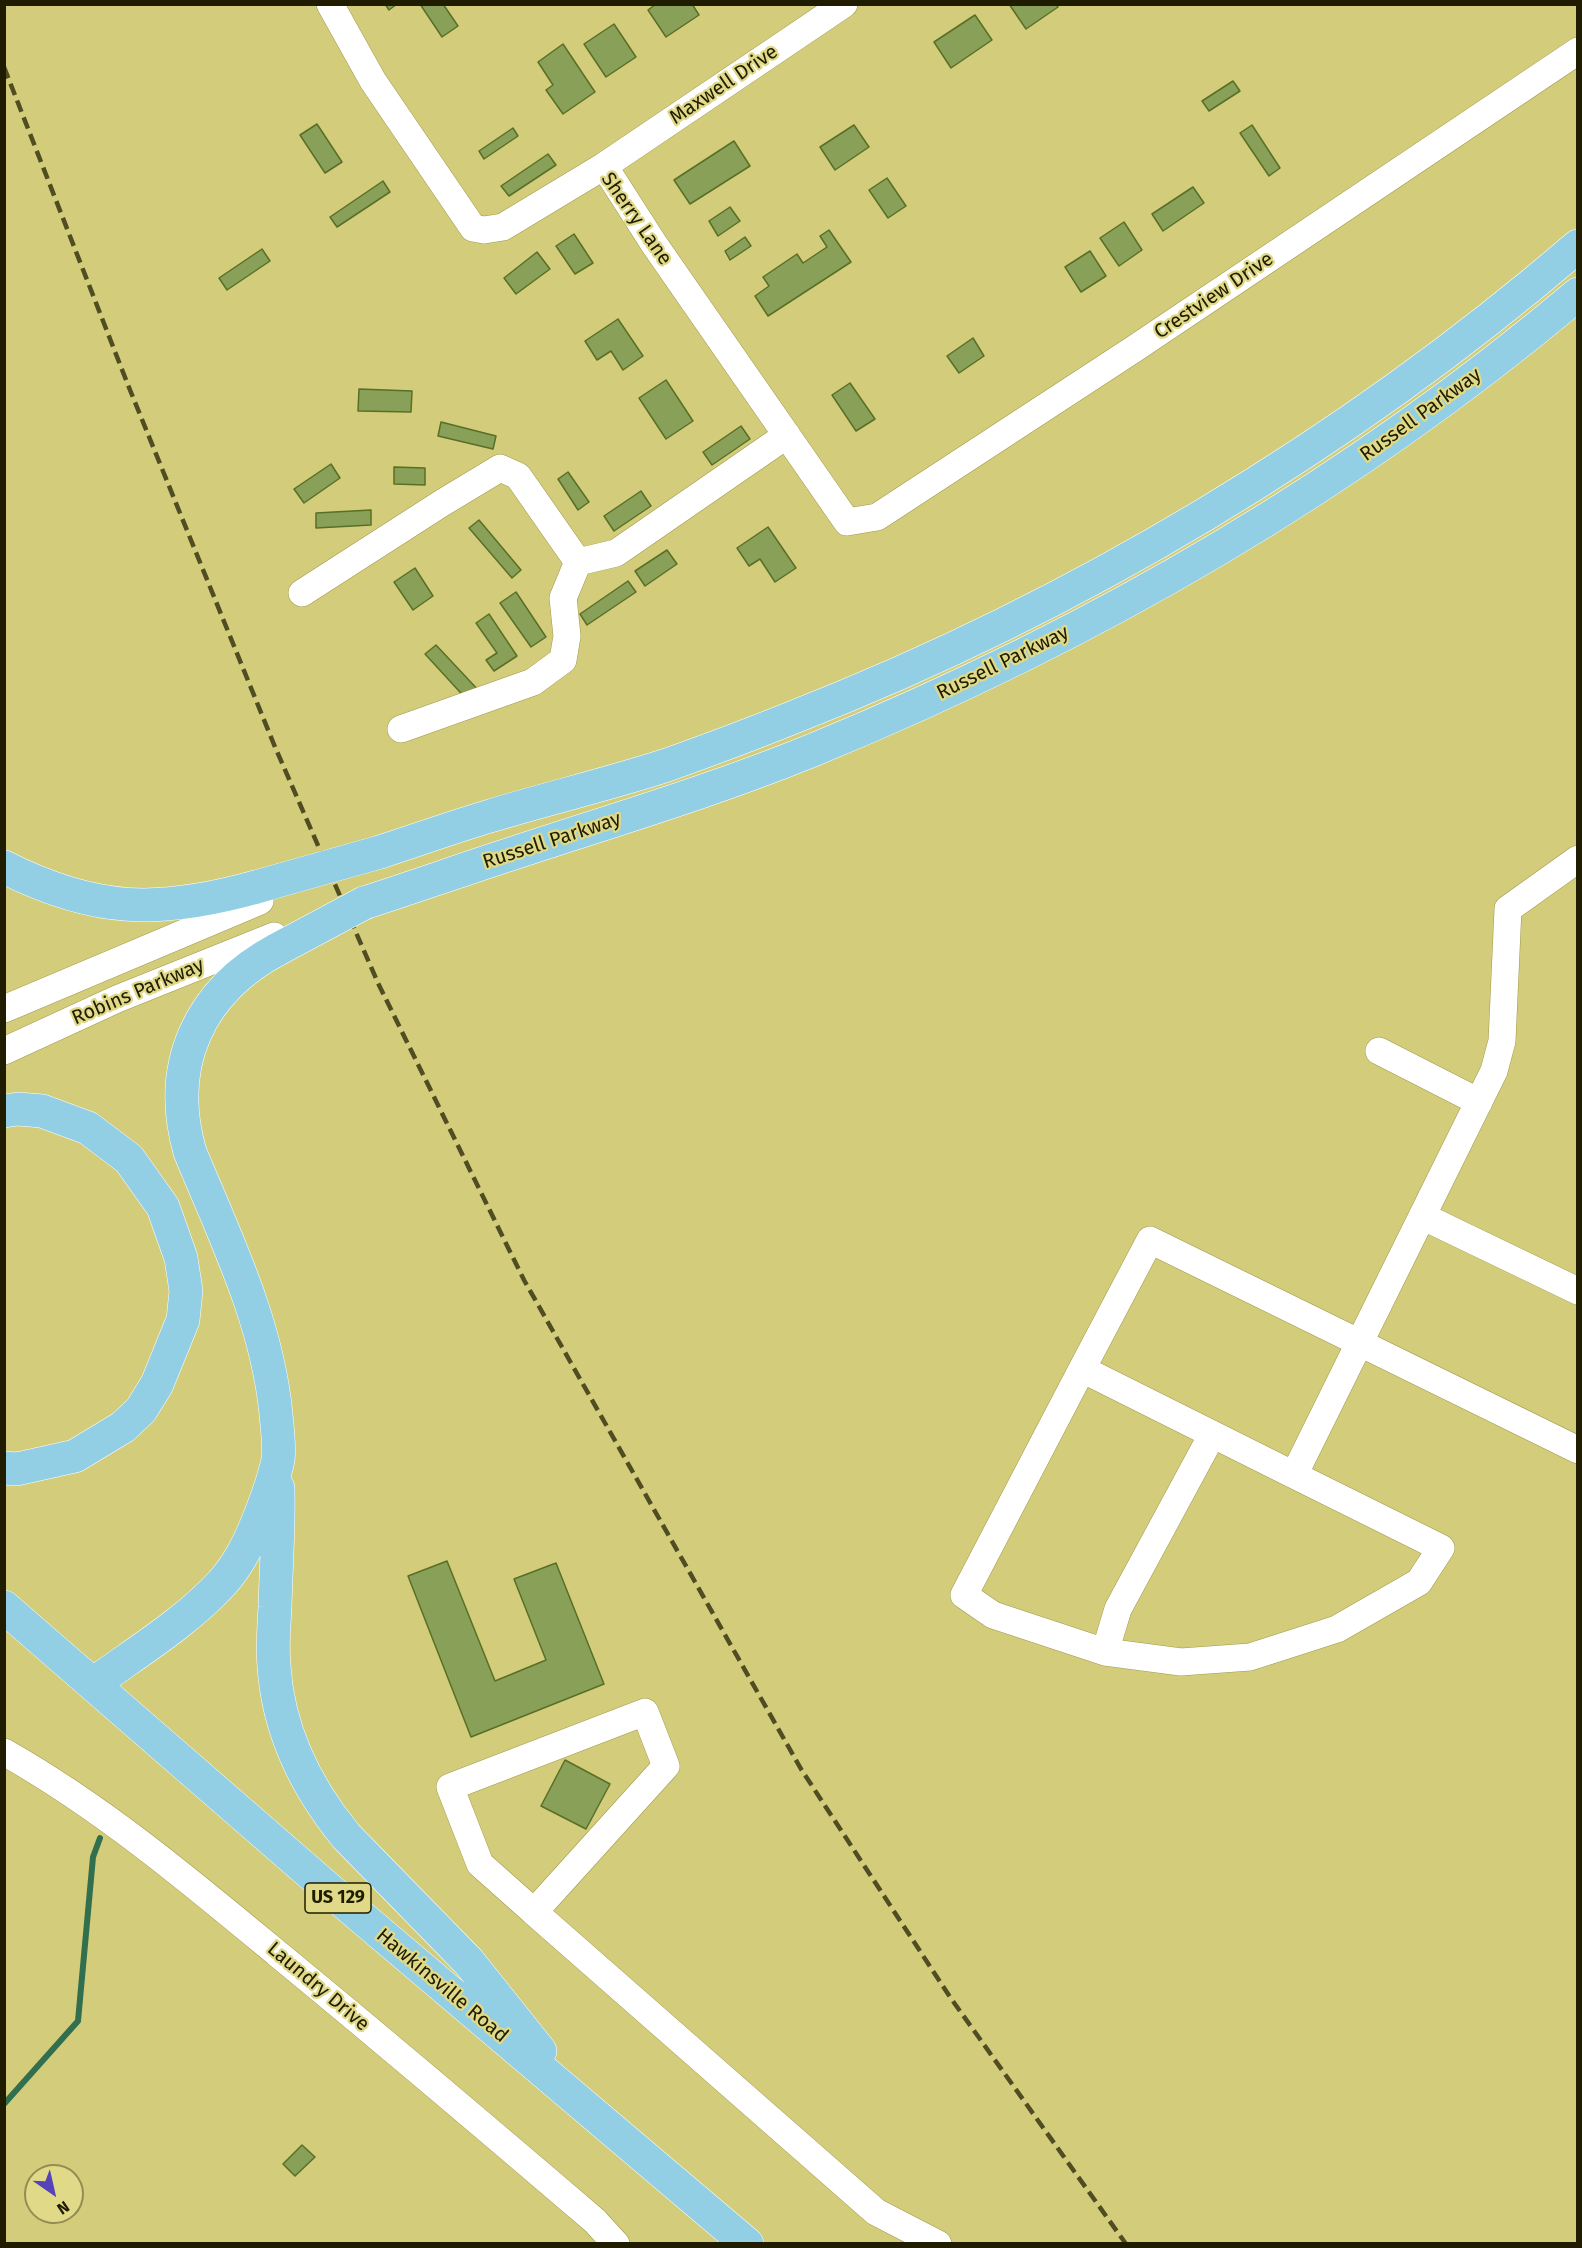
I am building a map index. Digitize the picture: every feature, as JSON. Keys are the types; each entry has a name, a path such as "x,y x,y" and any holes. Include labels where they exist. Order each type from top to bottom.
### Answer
{"main road":[{"name":"Russell Parkway","path":"4,867 67,894 111,903 145,906 173,905 258,894 488,816 666,765 795,717 921,663 1057,596 1207,513 1341,427 1466,336 1578,246"},
{"name":"Russell Parkway","path":"586,2109 469,1962 331,1818 308,1782 295,1754 280,1709 273,1665 279,1512 278,1458 274,1400 264,1344 247,1292 189,1152 183,1129 180,1094 186,1058 201,1020 223,991 276,943 364,903 640,813 813,750 975,679 1060,636 1198,561 1323,483 1476,376 1578,294"},
{"path":"4,1111 18,1109 42,1111 88,1128 129,1159 163,1207 180,1258 186,1291 183,1320 157,1384 141,1410 123,1427 75,1456 17,1469 4,1468"},
{"path":"93,1684 185,1617 221,1584 235,1567 254,1532 278,1458"},
{"name":"Hawkinsville Road","path":"4,1607 248,1821 747,2244"}],"street":[{"name":"Sherry Lane","path":"330,4 373,81 473,228 484,230 503,227 604,166 654,244 843,517"},
{"name":"Maxwell Drive","path":"604,166 844,4"},
{"name":"Crestview Drive","path":"843,517 847,522 877,517 1144,343 1578,51"},
{"path":"578,562 616,553 787,435"},
{"path":"302,593 500,468 518,476 578,562"},
{"path":"401,729 533,682 563,660 567,636 563,598 578,562"},
{"path":"1294,1475 1494,1071 1502,1041 1508,909 1573,872"},
{"name":"Robins Parkway","path":"4,1009 258,894"},
{"name":"Robins Parkway","path":"4,1051 117,999 276,943"},
{"path":"1379,1051 1479,1102"},
{"path":"1422,1216 1578,1290"},
{"path":"1082,1369 1441,1548 1419,1582 1337,1629 1250,1657 1181,1662 1105,1652 993,1615 964,1595 1082,1369 1150,1240 1578,1450"},
{"path":"1105,1652 1118,1609 1212,1435"},
{"path":"534,1912 666,1767 645,1712 450,1787 480,1864 534,1912 876,2212 938,2244"},
{"name":"Laundry Drive","path":"4,1752 52,1779 190,1882 425,2075 596,2222 616,2244"}],"building":[{"path":"385,4 397,4 389,10"},
{"path":"420,4 443,4 458,26 442,37"},
{"path":"656,4 692,4 699,15 666,37 648,10"},
{"path":"1009,4 1056,4 1058,7 1026,29"},
{"path":"975,15 992,40 951,68 934,42"},
{"path":"614,24 636,57 606,77 584,44"},
{"path":"563,44 595,92 563,114 546,90 553,85 538,62"},
{"path":"1233,81 1240,91 1209,111 1202,101"},
{"path":"317,124 342,162 325,173 300,135"},
{"path":"854,125 869,147 835,170 820,147"},
{"path":"1252,125 1280,168 1269,176 1240,133"},
{"path":"513,128 518,136 484,159 479,151"},
{"path":"734,141 750,166 690,204 674,180"},
{"path":"548,154 556,165 509,196 501,186"},
{"path":"887,178 906,206 888,218 869,190"},
{"path":"383,181 390,192 337,227 330,217"},
{"path":"1193,187 1204,203 1163,231 1152,214"},
{"path":"730,207 740,221 718,236 709,221"},
{"path":"1124,222 1142,250 1119,266 1100,238"},
{"path":"829,230 851,262 768,316 755,296 769,286 763,277 797,254 803,263 827,247 820,236"},
{"path":"574,234 593,263 575,274 556,246"},
{"path":"745,237 751,246 730,260 725,251"},
{"path":"262,249 270,261 227,290 219,278"},
{"path":"1090,251 1106,276 1081,292 1065,267"},
{"path":"537,252 550,269 516,294 504,278"},
{"path":"618,319 643,356 623,370 611,351 597,360 585,341"},
{"path":"973,338 984,356 959,373 947,356"},
{"path":"666,380 693,421 666,439 639,398"},
{"path":"850,383 875,419 856,431 832,395"},
{"path":"359,389 412,391 411,412 358,411"},
{"path":"441,422 496,436 493,449 438,436"},
{"path":"741,426 750,439 712,465 703,452"},
{"path":"331,464 340,478 304,503 294,489"},
{"path":"394,467 425,468 425,485 394,484"},
{"path":"568,472 589,502 578,510 558,479"},
{"path":"641,491 651,506 614,531 604,516"},
{"path":"371,510 371,525 316,528 316,513"},
{"path":"479,520 521,570 512,578 469,528"},
{"path":"768,527 796,568 775,582 760,559 749,566 737,548"},
{"path":"667,550 677,564 645,586 635,571"},
{"path":"415,568 433,596 413,610 394,582"},
{"path":"628,581 636,592 587,625 580,614"},
{"path":"516,592 546,637 531,647 500,603"},
{"path":"489,614 517,656 494,671 486,660 497,653 476,623"},
{"path":"436,645 481,693 470,703 425,654"},
{"path":"447,1561 495,1681 546,1660 514,1579 556,1563 604,1684 471,1737 408,1576"},
{"path":"565,1760 610,1784 586,1829 541,1806"},
{"path":"302,2145 315,2157 295,2176 283,2164"}],"waterway":[{"path":"4,2104 78,2021 93,1857 100,1838"}],"railway":[{"path":"4,67 128,385 275,747 378,983 524,1280 801,1769 950,1997 1126,2244"}]}
